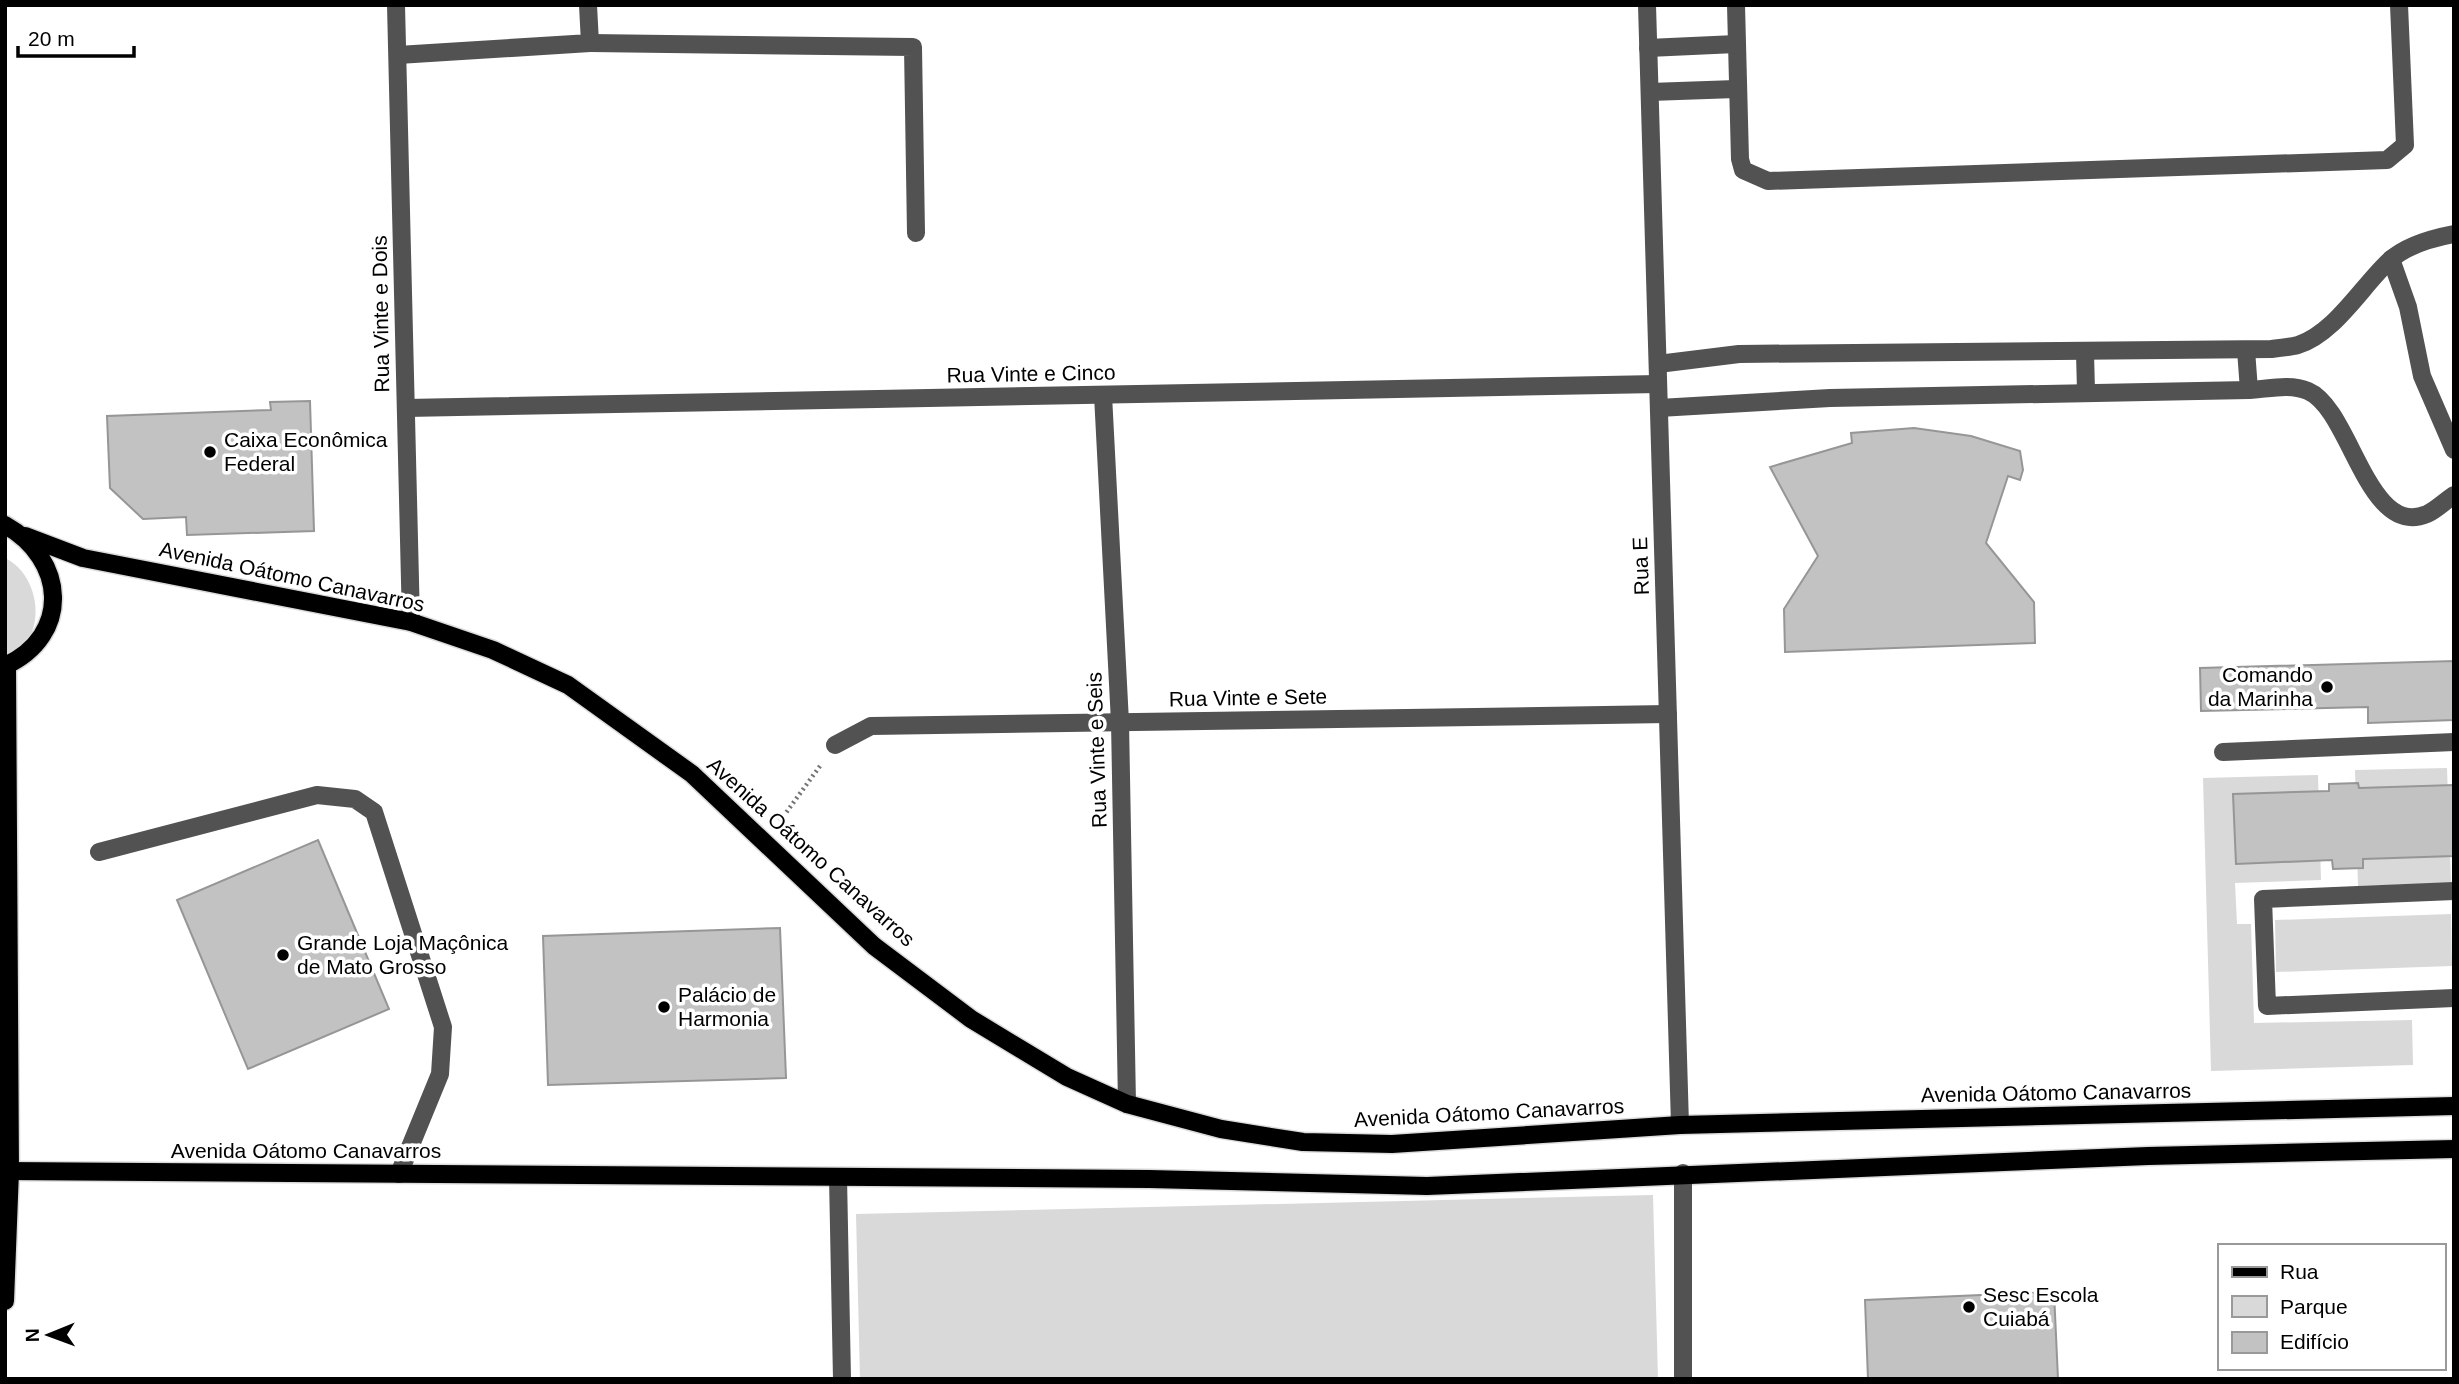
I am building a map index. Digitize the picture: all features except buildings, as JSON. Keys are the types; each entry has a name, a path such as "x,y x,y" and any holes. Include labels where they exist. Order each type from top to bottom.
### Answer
{"main road":[{"path":"5,524 25,536 40,552 50,572 53,594 50,617 41,637 26,653 6,666 8,1171 5,1301"},
{"name":"Avenida Oátomo Canavarros","path":"25,536 83,558 411,622 493,650 569,685 692,774 874,946 971,1019 1067,1077 1127,1104 1221,1129 1303,1142 1392,1144 1680,1125 2454,1105"},
{"name":"Avenida Oátomo Canavarros","path":"8,1171 1149,1179 1427,1186 1683,1173 2134,1156 2454,1149"}],"street":[{"name":"Rua Vinte e Dois","path":"396,5 411,622"},
{"path":"589,5 590,43"},
{"name":"Rua E","path":"1647,5 1680,1125"},
{"path":"1736,5 1737,89 1743,170 1768,181 2387,160 2399,154 2405,145 2399,5"},
{"path":"398,55 590,43 913,47 916,233"},
{"path":"1648,48 1736,44"},
{"path":"1650,92 1737,89"},
{"path":"1658,364 1739,354 2085,353 2246,350 2300,345 2354,302 2391,259 2420,243 2454,234"},
{"path":"2391,259 2408,307 2422,376 2454,450"},
{"path":"2246,350 2249,390"},
{"path":"2085,353 2086,391"},
{"name":"Rua Vinte e Cinco","path":"406,408 1658,384"},
{"path":"1659,408 1830,398 2289,387 2308,391 2320,398 2344,434 2359,466 2379,498 2395,513 2415,517 2428,513 2454,495"},
{"name":"Rua Vinte e Seis","path":"1103,395 1120,722 1127,1104"},
{"name":"Rua Vinte e Sete","path":"835,745 871,726 1668,715"},
{"path":"2224,752 2454,743"},
{"path":"99,852 317,796 355,799 374,812 443,1027 440,1074 399,1174"},
{"path":"2454,891 2263,899 2267,1006 2454,999"},
{"path":"1683,1173 1683,1379"},
{"path":"838,1177 842,1379"}],"path":[{"path":"764,842 835,745"}],"green space":[{"path":"5,558 22,571 28,580 36,613 29,638 5,661"},
{"path":"2447,768 2451,883 2358,886 2355,770"},
{"path":"2318,775 2321,880 2235,883 2237,924 2251,924 2254,1023 2412,1020 2413,1065 2211,1071 2203,778"},
{"path":"2451,914 2452,966 2276,972 2275,920"},
{"path":"1653,1195 1658,1379 860,1379 856,1214"}],"place":[{"name":"Caixa Econômica Federal","path":"210,452"},
{"name":"Comando da Marinha","path":"2327,687"},
{"name":"Grande Loja Maçônica de Mato Grosso","path":"283,955"},
{"name":"Palácio de Harmonia","path":"664,1007"},
{"name":"Sesc Escola Cuiabá","path":"1969,1307"}]}
